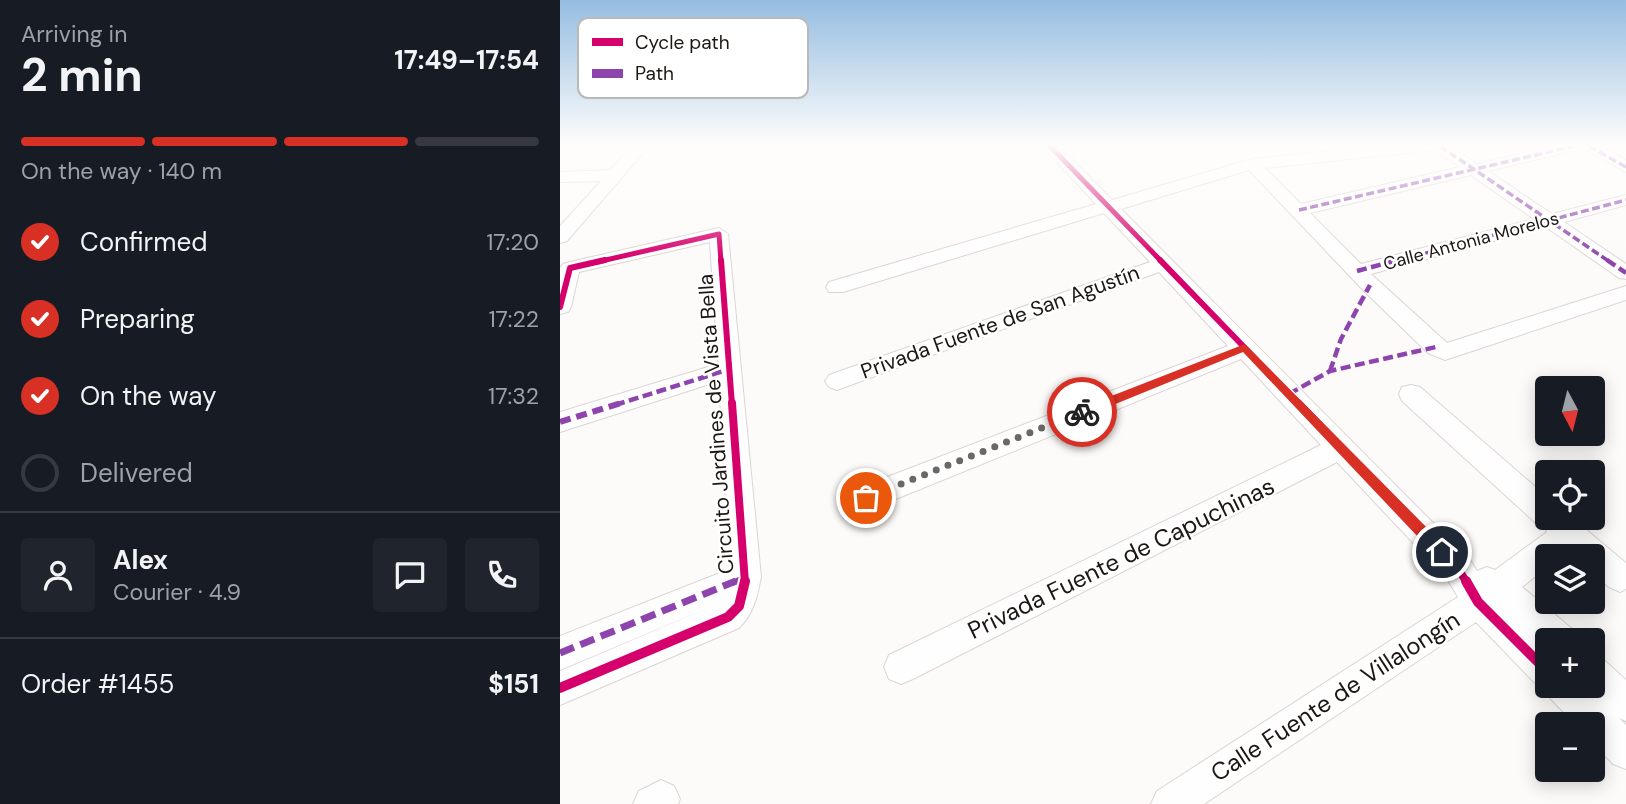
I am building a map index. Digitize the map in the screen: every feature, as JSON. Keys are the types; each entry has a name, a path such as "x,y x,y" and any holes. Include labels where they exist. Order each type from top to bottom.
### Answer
{"street":[{"path":"560,237 609,184"},
{"path":"1086,184 1459,570 1489,594 1541,628"},
{"path":"836,287 1185,184"},
{"path":"1272,184 1357,271 1436,347 1445,352 1626,293"},
{"path":"1299,210 1412,184"},
{"path":"1495,184 1626,273"},
{"name":"Calle Antonia Morelos","path":"1357,271 1626,200"},
{"name":"Circuito Jardines de Vista Bella","path":"560,307 570,268 719,234 746,577 739,606 728,617 560,688"},
{"name":"Privada Fuente de San Agustín","path":"837,381 1162,264"},
{"path":"866,498 1245,348"},
{"path":"560,422 730,369"},
{"path":"1410,394 1535,504"},
{"name":"Privada Fuente de Capuchinas","path":"901,667 1340,448"},
{"name":"Calle Fuente de Villalongín","path":"1170,804 1489,594 1548,530"},
{"path":"1564,530 1620,578"},
{"name":"Circuito Jardines de Vista Bella","path":"560,653 746,577"},
{"path":"1489,594 1535,655"},
{"path":"1605,684 1626,704"},
{"path":"1574,698 1626,751"}],"marked path":[{"path":"1299,210 1413,184"},
{"path":"1495,184 1626,273"},
{"path":"1357,271 1626,200"},
{"path":"1330,371 1341,339 1370,285"},
{"path":"1289,394 1330,371 1436,347"},
{"path":"560,422 730,369"},
{"path":"560,653 746,577"}],"cycle path":[{"path":"1086,184 1459,570 1478,602 1535,659"},
{"path":"560,307 570,268 719,234 746,577 739,606 728,617 560,688"}],"way so far":[{"path":"866,498 1082,412"}],"route":[{"path":"1082,412 1245,348 1442,552"}]}
